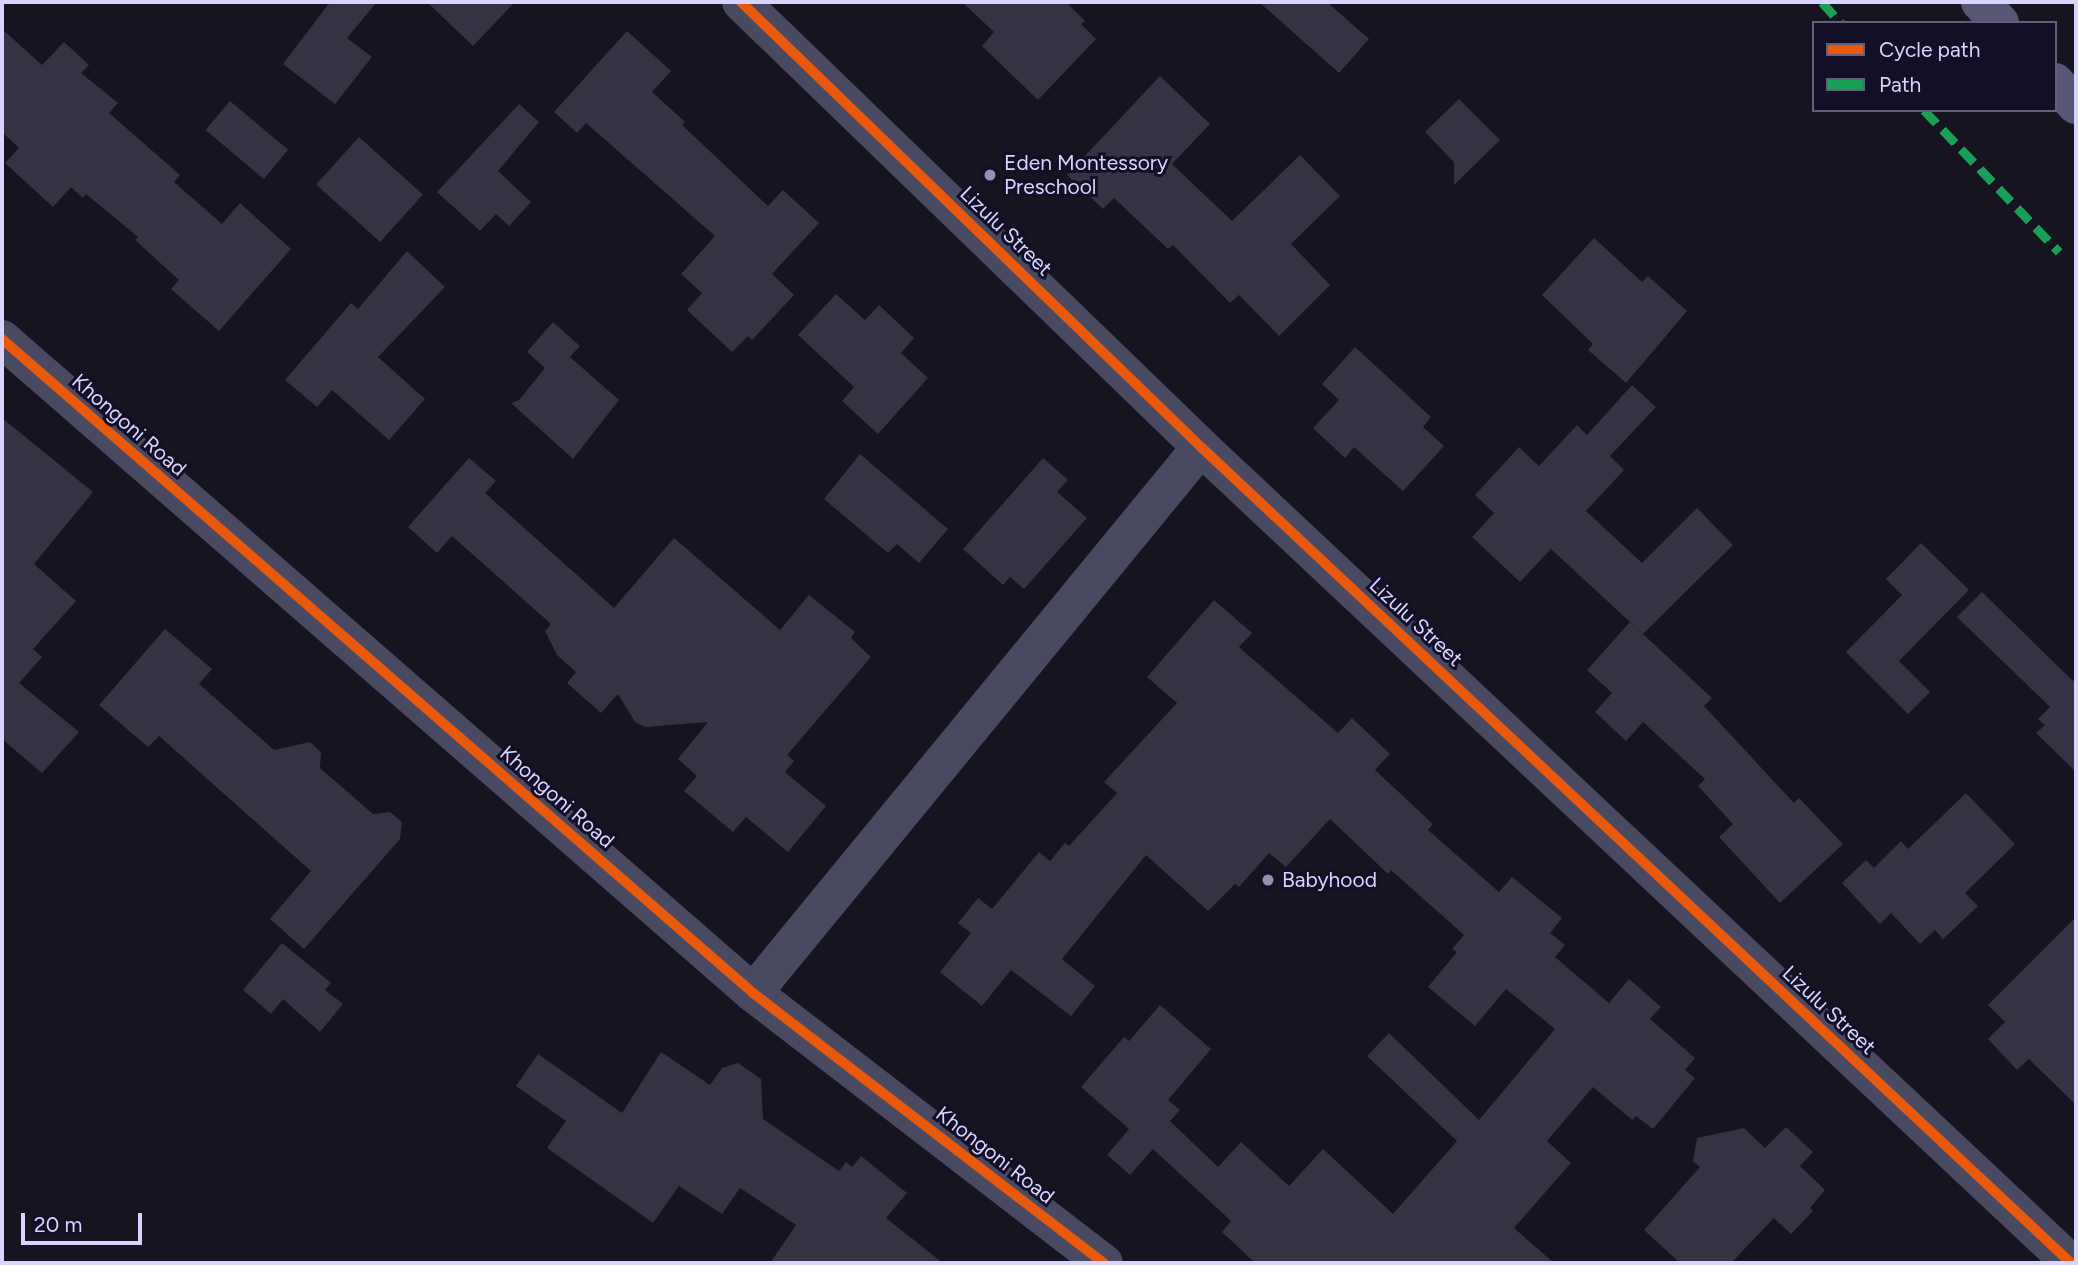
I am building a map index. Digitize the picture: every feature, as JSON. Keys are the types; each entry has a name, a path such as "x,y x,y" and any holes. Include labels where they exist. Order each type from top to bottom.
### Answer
{"main road":[{"path":"1980,2 1998,21"},
{"path":"2057,84 2076,105"}],"street":[{"name":"Lizulu Street","path":"741,2 1201,447 2071,1263"},
{"name":"Khongoni Road","path":"2,339 753,993 1104,1263"},
{"path":"753,993 1201,447"}],"building":[{"path":"330,2 377,2 347,38 372,57 335,104 283,64"},
{"path":"427,2 515,2 473,46"},
{"path":"962,2 1066,2 1085,21 1081,24 1096,39 1038,100 982,46 994,32"},
{"path":"1259,2 1327,2 1369,39 1339,73"},
{"path":"2,29 42,65 64,42 89,65 81,73 118,103 109,113 180,175 174,182 222,224 240,203 291,249 219,331 171,289 179,280 135,240 138,237 86,194 83,198 71,187 53,207 5,163 19,148 2,132"},
{"path":"627,31 671,71 652,92 685,122 682,125 768,206 783,190 819,223 772,274 794,295 752,340 748,336 732,352 687,310 702,293 681,274 715,236 586,123 577,133 554,112"},
{"path":"1160,76 1210,124 1172,164 1232,221 1300,155 1340,196 1291,244 1330,285 1279,336 1239,295 1230,303 1173,245 1168,249 1114,198 1103,209 1067,175"},
{"path":"1459,99 1500,140 1454,185 1454,162 1425,132"},
{"path":"230,101 288,150 264,179 206,130"},
{"path":"519,104 539,122 498,171 531,202 509,226 496,214 480,231 437,192"},
{"path":"359,137 423,195 380,242 316,185"},
{"path":"1594,238 1642,282 1648,276 1687,311 1626,383 1588,350 1593,344 1542,295"},
{"path":"407,251 445,287 378,357 425,399 389,440 332,390 317,407 285,380 351,303 358,309"},
{"path":"836,294 865,320 879,305 914,338 901,353 928,378 878,434 842,401 854,387 798,335"},
{"path":"553,322 580,346 570,357 619,400 573,459 511,403 519,400 545,368 527,352"},
{"path":"1355,347 1431,417 1423,427 1444,446 1403,491 1354,447 1345,458 1313,428 1339,400 1322,384"},
{"path":"1632,385 1656,407 1610,456 1624,470 1586,511 1642,563 1697,508 1733,545 1643,634 1551,549 1520,582 1472,537 1494,513 1475,495 1519,447 1539,466 1577,425 1587,435"},
{"path":"2,418 93,492 34,564 76,601 33,649 42,657 19,683 79,732 42,773 2,739"},
{"path":"860,454 948,529 919,563 897,544 888,553 824,499"},
{"path":"469,458 496,481 485,493 614,608 674,538 780,630 809,595 855,632 851,638 871,657 787,755 794,761 785,772 826,806 788,852 746,817 733,832 684,791 697,776 678,759 708,722 645,727 635,722 618,694 601,713 567,683 576,672 557,655 545,631 551,624 452,536 437,553 408,527"},
{"path":"1043,458 1068,480 1057,492 1087,518 1024,589 1010,577 1003,585 963,549"},
{"path":"1921,543 1969,590 1899,661 1930,692 1908,714 1846,652 1902,595 1886,579"},
{"path":"1982,592 2073,681 2076,678 2076,772 2036,733 2045,725 2038,719 2050,707 1957,617"},
{"path":"1214,600 1252,633 1239,647 1338,733 1352,718 1390,754 1375,770 1433,824 1428,830 1499,892 1512,877 1562,918 1550,933 1565,945 1555,957 1609,1003 1629,979 1661,1007 1650,1019 1695,1058 1685,1070 1695,1078 1653,1129 1636,1116 1632,1120 1593,1087 1547,1141 1571,1163 1514,1228 1554,1263 1255,1263 1222,1232 1231,1221 1153,1149 1130,1175 1107,1155 1129,1129 1081,1087 1124,1037 1129,1041 1160,1005 1211,1049 1168,1100 1180,1110 1170,1121 1218,1167 1241,1142 1289,1186 1323,1149 1393,1214 1457,1141 1367,1056 1389,1033 1479,1120 1555,1029 1506,989 1475,1026 1428,987 1457,952 1452,949 1464,935 1391,870 1388,874 1330,819 1286,867 1269,853 1239,887 1235,884 1208,911 1146,855 1062,959 1095,986 1071,1016 1011,970 982,1006 940,972 971,933 958,923 978,898 992,909 1039,852 1050,861 1065,843 1069,846 1117,793 1104,782 1177,703 1147,677"},
{"path":"1630,622 1712,698 1704,706 1794,803 1799,798 1843,844 1780,903 1719,837 1733,824 1698,786 1705,779 1643,722 1626,741 1595,712 1612,693 1587,670"},
{"path":"165,629 212,669 199,684 274,750 310,742 321,752 320,768 373,814 390,812 402,822 400,839 304,949 270,919 311,871 159,736 148,747 99,705"},
{"path":"1966,793 2015,844 1965,893 1978,906 1943,939 1935,930 1920,944 1891,913 1880,924 1842,883 1866,860 1874,868 1901,841 1908,849"},
{"path":"2076,917 2076,1105 2029,1059 2017,1070 1988,1039 2005,1022 1988,1005"},
{"path":"282,943 331,983 325,990 343,1004 320,1032 283,999 271,1014 243,990"},
{"path":"661,1052 710,1085 722,1068 738,1063 761,1079 763,1119 839,1171 846,1162 852,1167 861,1156 907,1193 886,1218 943,1263 770,1263 796,1225 740,1188 722,1214 679,1186 653,1223 547,1148 566,1121 516,1086 538,1054 622,1113"},
{"path":"1786,1127 1813,1152 1800,1166 1825,1190 1810,1208 1813,1211 1791,1234 1774,1218 1731,1263 1680,1263 1644,1230 1700,1167 1693,1161 1697,1138 1744,1128 1765,1148"}],"marked path":[{"path":"1822,2 1839,21"},
{"path":"1926,112 2059,252"}],"cycle path":[{"path":"741,2 1201,447 2071,1263"},
{"path":"2,339 753,993 1104,1263"}],"place":[{"name":"Eden Montessory Preschool","path":"990,175"},
{"name":"Babyhood","path":"1268,880"}]}
